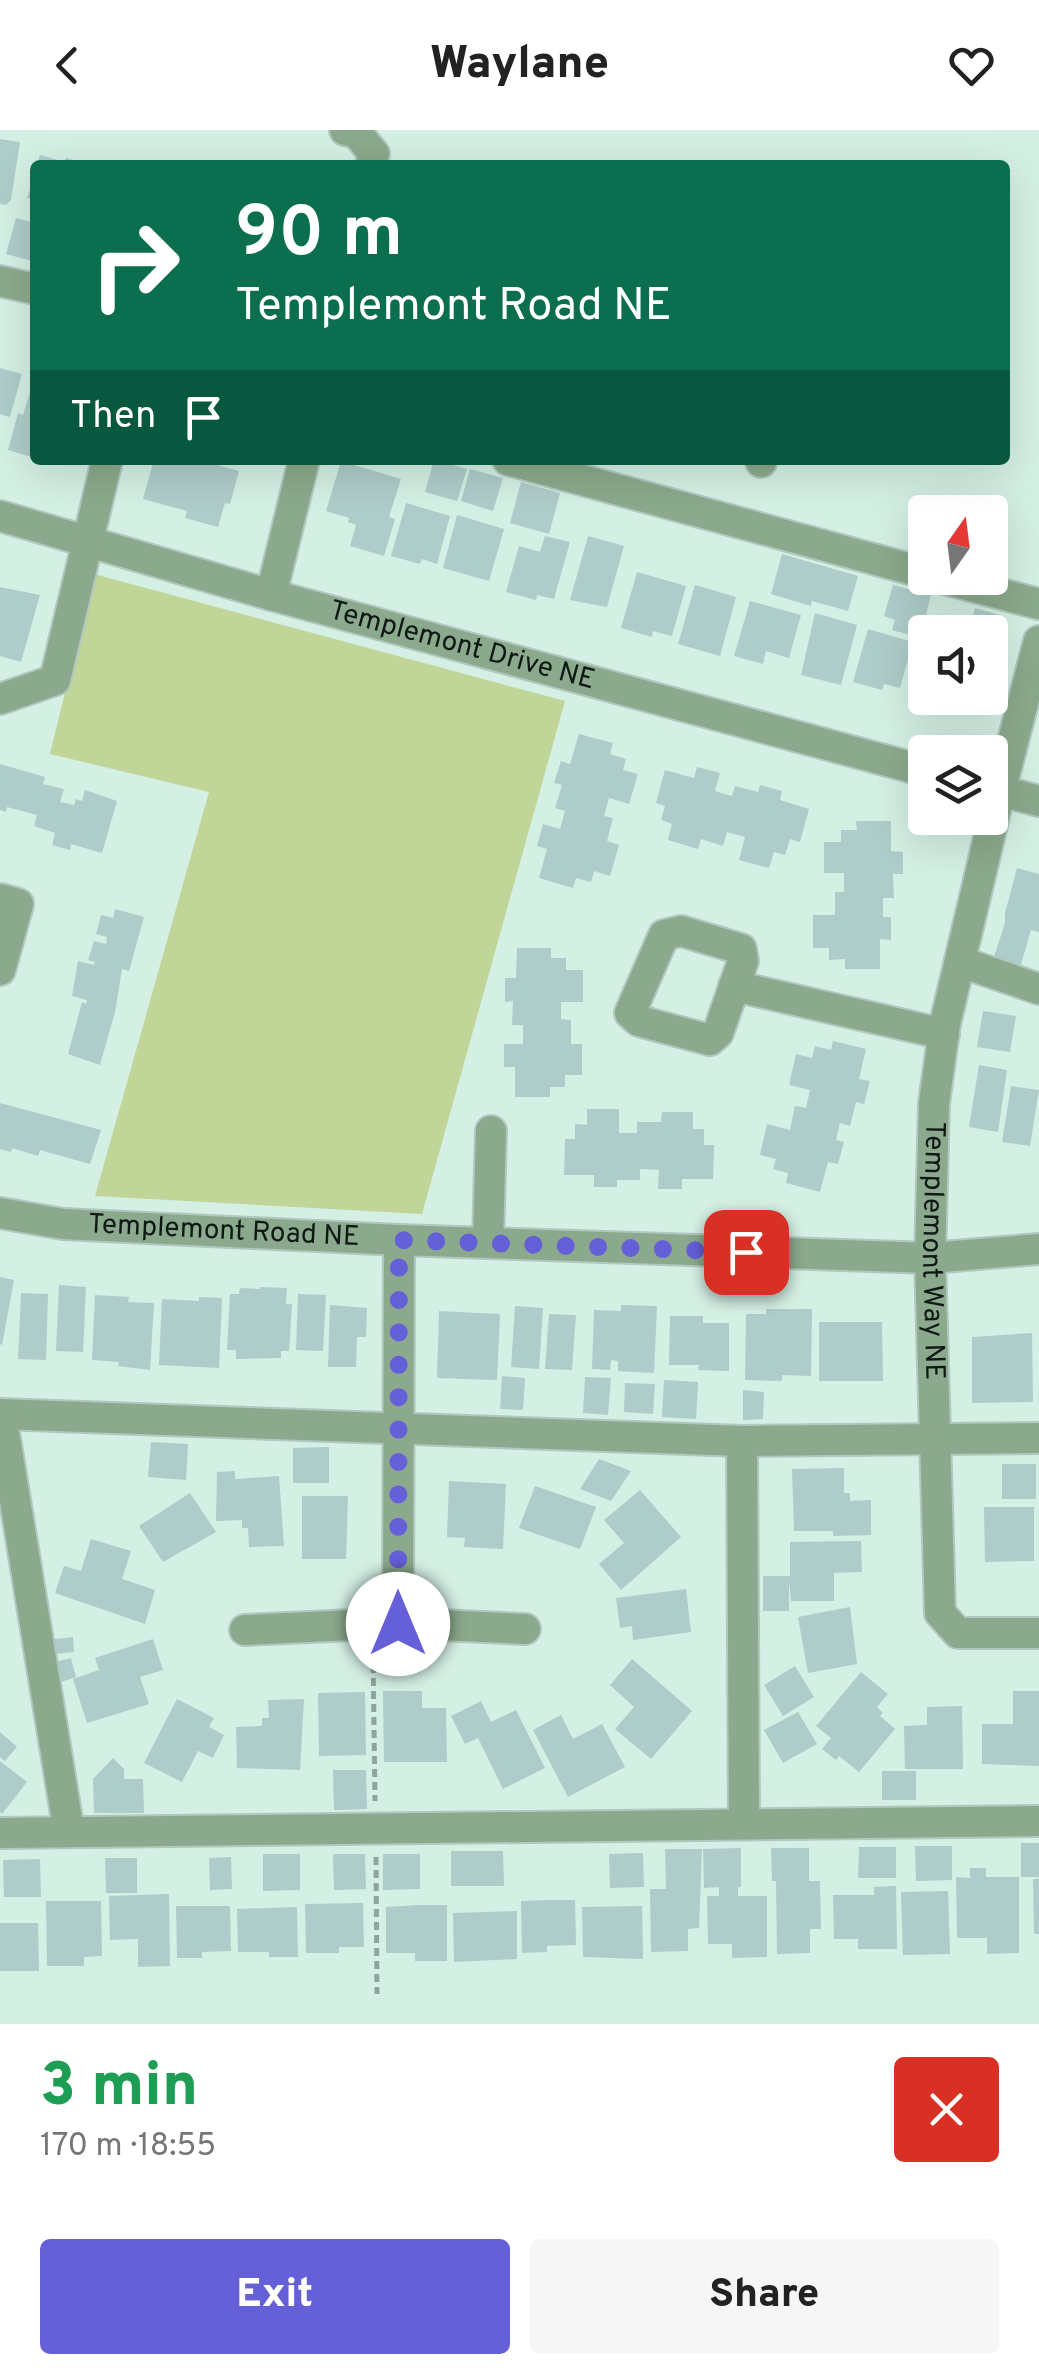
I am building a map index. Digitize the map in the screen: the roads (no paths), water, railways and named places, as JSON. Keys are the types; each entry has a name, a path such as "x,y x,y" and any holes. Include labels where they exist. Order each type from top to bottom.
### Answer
{"street":[{"path":"345,130 357,133 374,154 372,160"},
{"path":"0,281 30,287"},
{"path":"0,699 55,680 106,465"},
{"path":"271,595 303,465"},
{"path":"526,465 908,568"},
{"name":"Templemont Drive NE","path":"0,516 271,595 908,766"},
{"path":"1005,595 1039,604"},
{"name":"Templemont Way NE","path":"1008,746 1039,641"},
{"path":"1008,793 1039,801"},
{"name":"Templemont Way NE","path":"986,835 944,1034 934,1103 930,1258 940,1613 958,1633 1039,1632"},
{"path":"0,899 18,904 0,970"},
{"path":"961,962 1039,989"},
{"path":"734,986 944,1034"},
{"path":"488,1242 491,1131"},
{"name":"Templemont Road NE","path":"0,1213 63,1224 399,1240 930,1258 1039,1249"},
{"path":"398,1624 399,1240"},
{"path":"69,1832 0,1414 742,1441 1039,1438"},
{"path":"742,1441 744,1824"},
{"path":"245,1630 398,1624 525,1628"},
{"path":"0,1833 1039,1820"}]}
